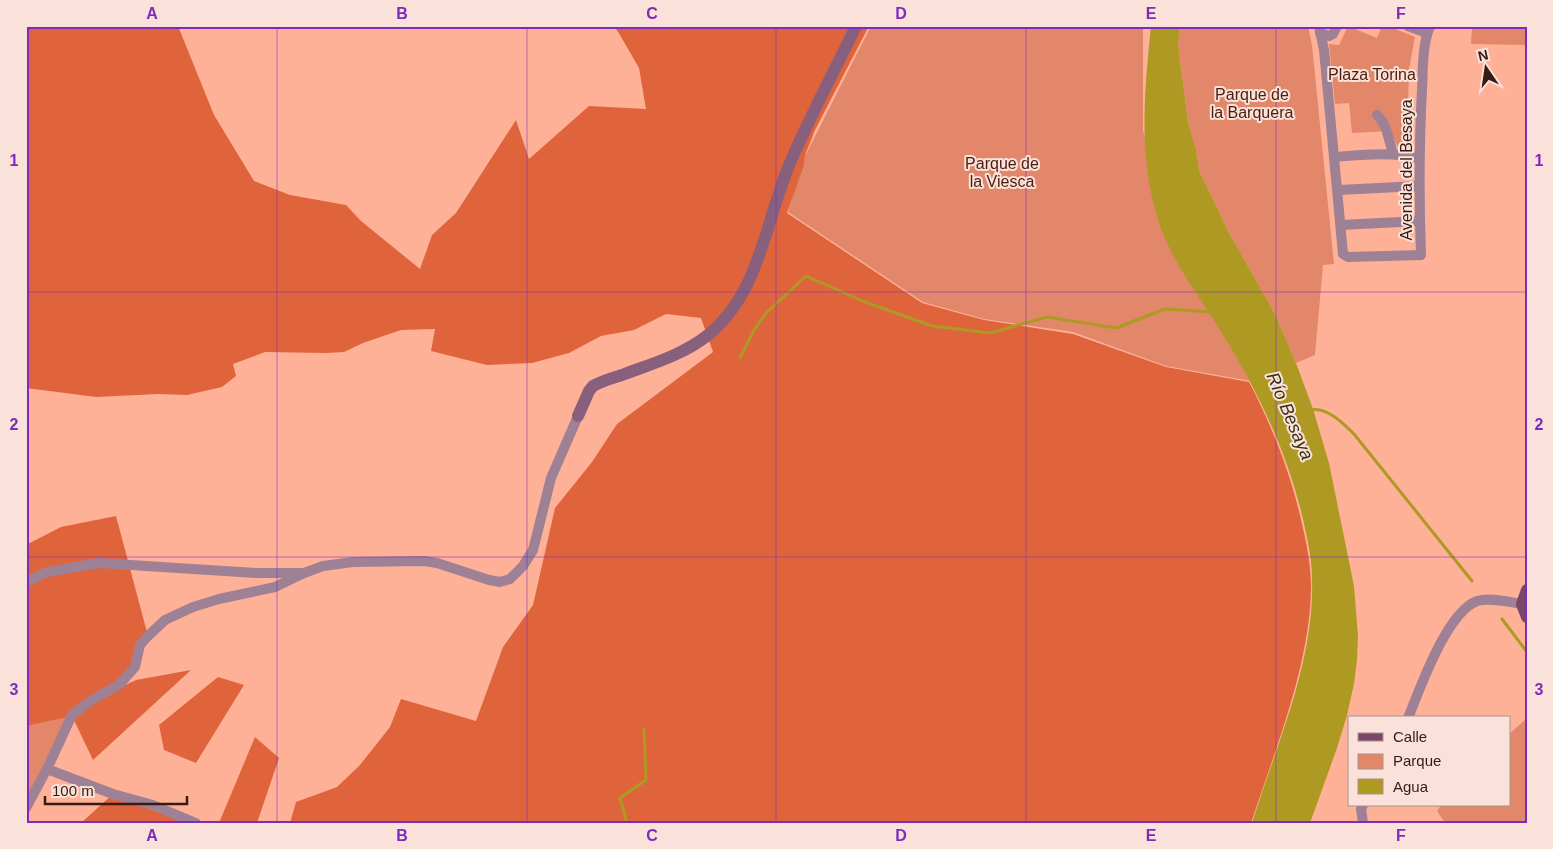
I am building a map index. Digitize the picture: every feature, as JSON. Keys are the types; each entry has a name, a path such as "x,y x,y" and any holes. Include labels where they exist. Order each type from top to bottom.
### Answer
{"main road":[{"path":"1527,590 1522,604 1527,617"}],"street":[{"path":"26,808 47,769 72,715 120,684 135,667 140,645 165,620 193,607 219,599 274,587 323,566 407,560 431,562 497,582 506,580 516,574 533,550 551,478 589,391 594,386 690,348 714,330 733,309 744,293 752,275 789,166 808,121 856,26"},
{"path":"1320,30 1329,36 1334,34 1337,26"},
{"path":"1408,26 1429,30"},
{"path":"1320,30 1324,50 1341,225 1420,221"},
{"name":"Avenida del Besaya","path":"1341,225 1342,254 1348,257 1421,255 1419,159 1423,66 1429,30"},
{"path":"1377,115 1381,118 1385,127 1393,154"},
{"path":"1334,157 1402,154 1419,159"},
{"path":"1338,190 1419,186"},
{"path":"26,582 47,572 99,563 256,573 304,573"},
{"path":"1409,716 1442,639 1465,609 1475,602 1482,600 1522,604"},
{"path":"47,769 113,794 153,805 196,823"},
{"path":"1362,806 1361,809 1363,823"}],"green space":[{"name":"Parque de la Viesca","path":"871,26 1143,26 1143,131 1161,180 1262,383 1166,366 1073,332 984,319 923,302 788,212 804,158"},
{"name":"Parque de la Barquera","path":"1180,26 1308,26 1312,45 1334,264 1323,265 1315,355 1296,363 1275,314 1228,231 1199,170 1196,149 1188,122 1178,45"},
{"name":"Plaza Torina","path":"1348,26 1377,38 1382,26 1388,26 1415,37 1409,69 1407,153 1397,146 1391,131 1352,133 1349,103 1335,104 1329,44 1339,45"},
{"path":"1472,26 1527,26 1527,45 1471,44"},
{"path":"72,715 26,808 26,726"},
{"path":"1527,718 1527,823 1445,823 1437,811 1440,806 1510,806 1510,733"}],"shaded area":[{"path":"26,26 178,26 214,115 254,181 290,195 346,205 361,221 420,269 432,235 456,213 516,120 529,159 589,106 646,109 639,68 614,26 869,26 814,132 787,213 922,303 984,320 1073,334 1166,367 1249,382 1258,399 1280,451 1298,505 1307,548 1311,588 1305,647 1298,677 1290,707 1251,823 290,823 296,802 337,787 360,765 390,727 401,699 476,721 503,647 533,605 555,508 592,462 617,424 713,352 701,318 666,314 634,330 601,336 569,353 532,363 487,365 431,351 435,329 401,330 363,343 344,352 265,352 233,364 236,376 222,387 187,395 158,394 96,397 26,388"},
{"path":"116,516 148,636 132,668 93,700 136,680 191,670 93,760 72,716 26,726 26,545 61,527"},
{"path":"218,677 244,685 196,763 164,750 159,725"},
{"path":"255,737 279,758 257,823 219,823"},
{"path":"113,794 185,823 81,823"}],"water":[{"name":"Río Besaya","path":"1151,26 1180,26 1178,45 1188,122 1196,149 1199,170 1228,231 1275,314 1296,363 1313,409 1329,463 1354,586 1358,636 1354,684 1337,748 1310,823 1252,823 1283,732 1301,671 1311,609 1311,563 1303,519 1296,494 1269,421 1234,352 1178,265 1159,223 1152,199 1148,174 1144,126"}],"waterway":[{"path":"740,358 754,330 767,312 806,276 865,302 932,326 990,333 1047,317 1116,328 1165,309 1212,312"},
{"path":"1311,410 1317,409 1329,413 1354,434 1472,581"},
{"path":"1502,619 1527,652"},
{"path":"627,823 620,798 646,780 644,729"}]}
